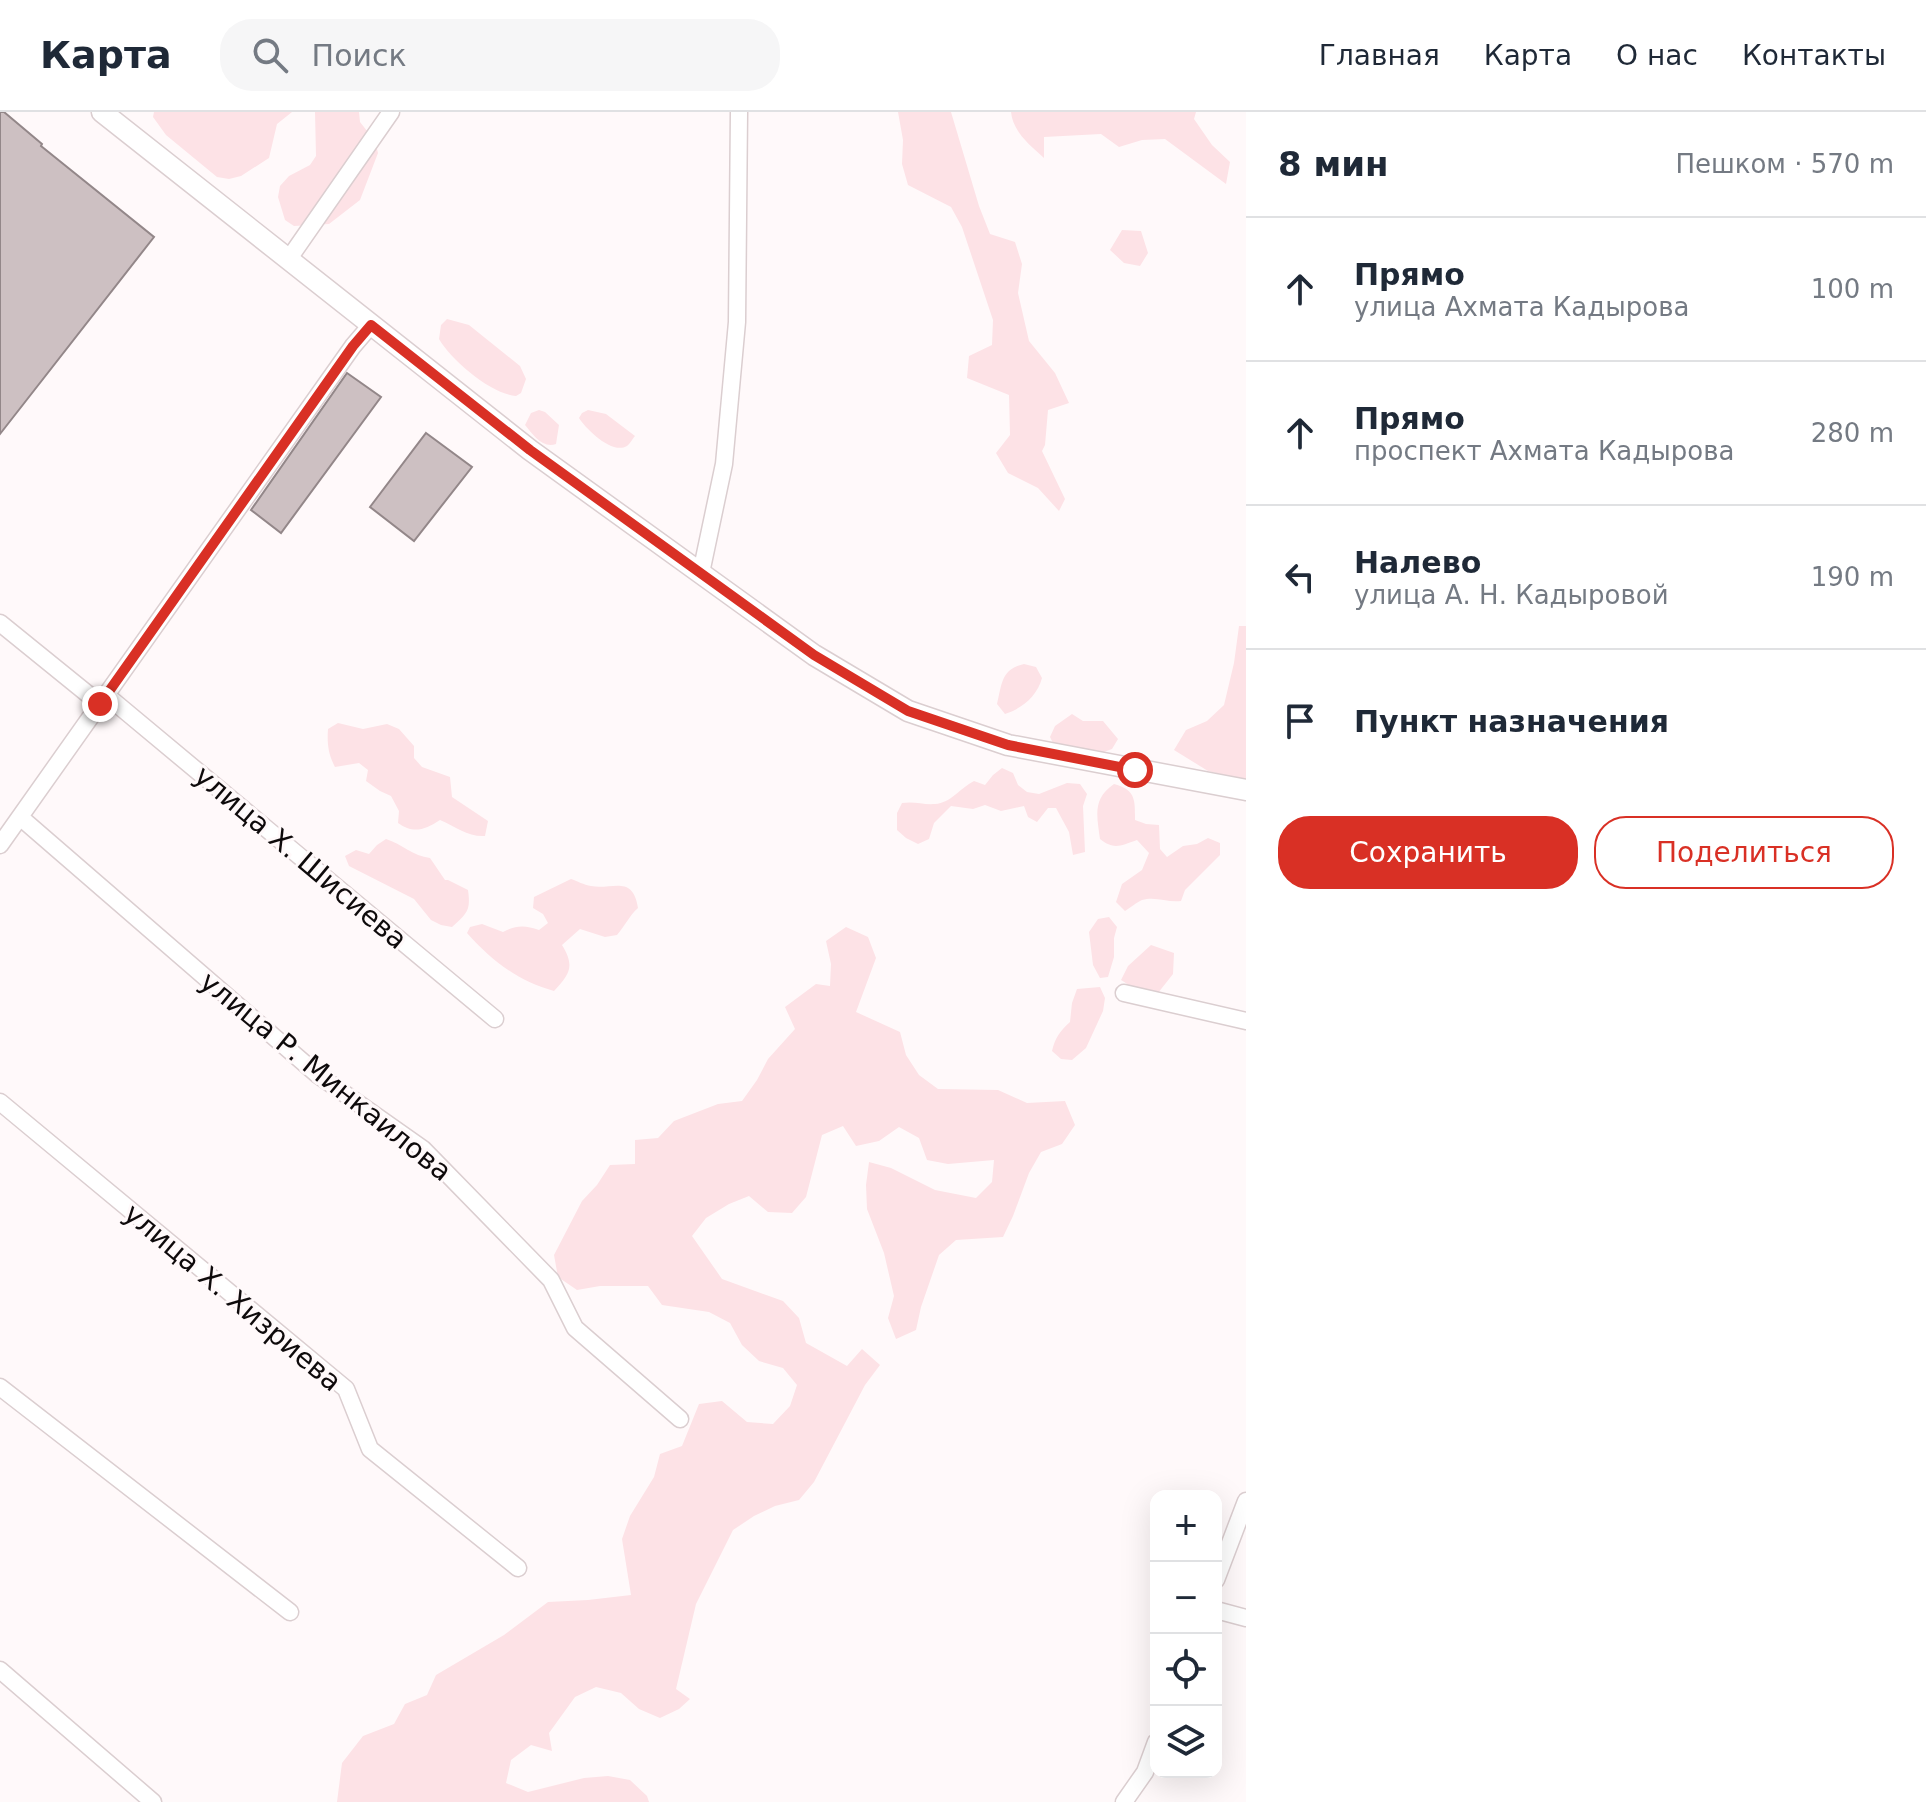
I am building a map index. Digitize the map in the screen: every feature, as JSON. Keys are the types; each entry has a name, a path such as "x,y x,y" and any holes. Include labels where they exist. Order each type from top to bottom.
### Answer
{"street":[{"path":"102,112 530,450 814,655 908,711 1008,745 1246,790"},
{"path":"288,260 391,112"},
{"path":"701,573 724,464 737,322 739,112"},
{"path":"0,845 353,346 371,325"},
{"name":"улица Х. Шисиева","path":"0,623 103,700 495,1019"},
{"name":"улица Р. Минкаилова","path":"20,817 318,1075 423,1149 551,1280 575,1328 680,1419"},
{"path":"1124,993 1246,1021"},
{"name":"улица Х. Хизриева","path":"0,1102 346,1389 370,1449 518,1568"},
{"path":"0,1387 290,1612"},
{"path":"1222,1564 1246,1501"},
{"path":"1222,1612 1246,1618"},
{"path":"0,1670 153,1802"},
{"path":"1124,1802 1145,1772 1150,1758"}],"shaded area":[{"path":"154,112 292,112 277,124 269,158 241,176 229,179 217,177 166,135 153,117"},
{"path":"315,112 359,112 360,122 375,141 378,153 360,200 329,224 294,226 285,220 278,197 280,186 289,176 310,165 316,156"},
{"path":"898,112 951,112 990,234 1015,242 1022,264 1018,293 1029,341 1055,373 1069,403 1048,410 1042,451 1065,499 1059,511 1038,488 1008,473 996,453 1010,435 1009,395 967,378 969,356 992,345 993,320 962,227 951,207 908,185 902,164 903,140"},
{"path":"1011,112 1196,112 1194,119 1212,145 1230,162 1226,184 1165,139 1142,140 1119,147 1101,134 1044,137 1044,158 1019,132"},
{"path":"1122,230 1141,231 1148,253 1140,266 1124,263 1110,250"},
{"path":"447,319 469,325 520,366 526,379 521,393 516,396 495,389 453,357 439,339 441,325"},
{"path":"539,410 559,425 556,444 543,443 525,425 531,413"},
{"path":"588,410 606,414 635,436 621,448 607,444 579,418"},
{"path":"1239,626 1246,626 1246,780 1208,771 1174,750 1186,730 1207,721 1224,705"},
{"path":"1016,666 1036,667 1042,678 1040,684 1028,700 1005,714 997,704 1004,678"},
{"path":"1072,714 1083,721 1103,721 1118,739 1112,749 1101,753 1055,747 1050,737 1055,726"},
{"path":"338,723 363,729 387,724 399,729 414,746 414,758 422,767 450,777 452,797 488,821 485,836 468,833 440,820 419,829 409,829 398,823 399,811 391,796 366,781 368,770 359,763 335,767 328,748 328,729"},
{"path":"1002,768 1013,773 1018,785 1027,792 1039,794 1067,783 1080,784 1087,794 1083,806 1085,852 1073,855 1069,832 1056,808 1048,808 1037,822 1028,817 1024,806 1001,811 985,805 973,809 951,806 934,823 929,839 918,844 897,830 897,813 902,803 941,803 974,781 985,785"},
{"path":"1114,784 1127,789 1133,797 1135,820 1159,825 1160,849 1167,857 1183,846 1208,838 1220,843 1220,855 1185,890 1181,901 1147,899 1125,911 1116,902 1122,884 1142,870 1149,853 1137,840 1117,846 1100,839 1099,802"},
{"path":"386,839 430,858 445,880 468,890 467,911 452,927 431,920 414,899 349,866 345,856 356,850 369,854"},
{"path":"571,879 591,886 626,887 632,891 638,908 617,935 605,937 580,929 562,945 569,970 554,991 506,969 467,933 470,927 482,924 503,932 521,926 539,930 548,923 543,914 533,908 534,897"},
{"path":"1109,917 1117,927 1114,957 1108,977 1100,978 1093,965 1089,932 1098,919"},
{"path":"846,927 868,937 876,958 856,1012 900,1032 906,1055 919,1075 938,1089 998,1090 1027,1103 1065,1101 1075,1125 1062,1144 1041,1152 1003,1237 956,1240 939,1255 916,1330 896,1339 888,1318 894,1296 884,1253 867,1209 869,1162 891,1168 935,1190 976,1198 992,1182 994,1160 948,1164 927,1160 919,1138 899,1127 879,1141 856,1146 843,1126 822,1135 806,1197 792,1213 768,1212 749,1196 706,1218 692,1236 722,1279 783,1301 799,1318 806,1343 847,1366 862,1349 880,1365 865,1385 814,1482 799,1500 775,1506 733,1530 696,1604 676,1689 690,1699 679,1709 660,1718 639,1709 621,1693 596,1687 575,1697 549,1733 552,1751 531,1745 511,1760 506,1783 528,1792 584,1778 608,1776 630,1780 647,1796 649,1802 337,1802 342,1763 363,1736 394,1724 405,1704 427,1695 436,1675 504,1635 548,1602 631,1595 622,1539 630,1516 654,1477 660,1454 682,1446 699,1404 722,1401 747,1422 773,1424 790,1406 797,1385 783,1368 759,1361 742,1345 730,1323 709,1312 662,1305 648,1286 600,1286 577,1290 558,1277 554,1255 582,1201 610,1165 635,1164 635,1140 658,1138 674,1121 718,1104 742,1101 768,1059 795,1029 785,1007 816,984 830,986 831,964 826,941"},
{"path":"1151,945 1174,953 1173,974 1158,993 1132,987 1121,980 1128,966"},
{"path":"1100,987 1105,998 1103,1011 1086,1048 1072,1060 1061,1059 1052,1051 1058,1035 1070,1022 1077,989"}],"building":[{"path":"0,112 4,112 41,146 154,237 0,434"},
{"path":"347,373 381,397 281,533 251,510"},
{"path":"426,433 472,467 414,541 370,507"}],"route":[{"path":"100,704 353,346 371,325 530,450 814,655 908,711 1008,745 1135,770"}]}
